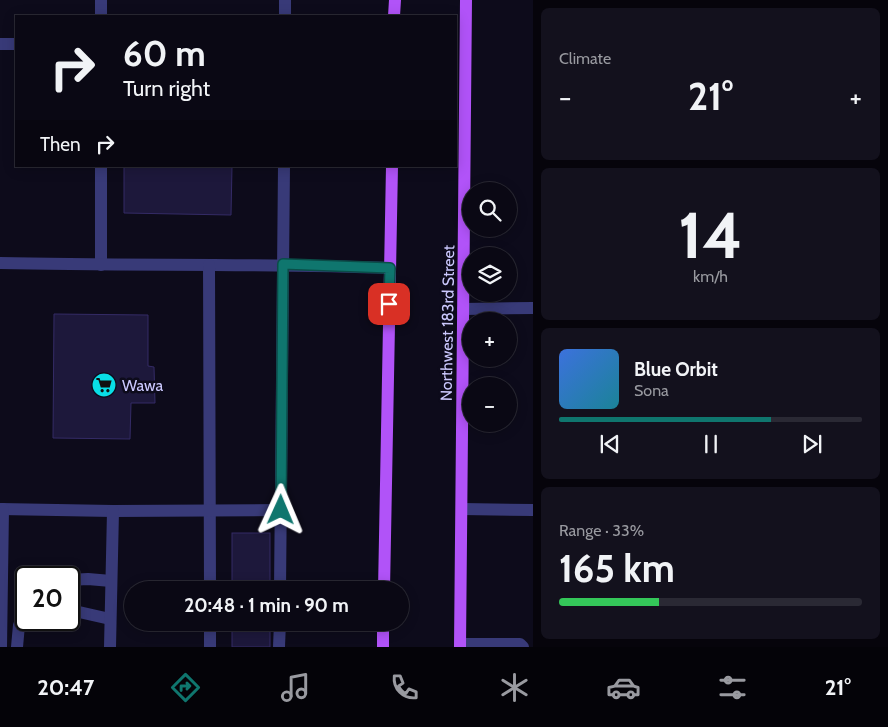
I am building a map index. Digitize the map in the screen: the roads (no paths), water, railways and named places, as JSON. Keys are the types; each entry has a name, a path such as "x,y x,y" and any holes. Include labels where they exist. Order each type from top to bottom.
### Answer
{"main road":[{"path":"394,15 395,0"},
{"name":"Northwest 183rd Street","path":"460,645 466,0"},
{"path":"384,581 392,167"},
{"path":"383,631 383,647"}],"lane":[{"path":"101,0 101,15"},
{"path":"285,0 285,15"},
{"path":"0,44 15,44"},
{"path":"101,167 101,265"},
{"path":"280,581 284,167"},
{"path":"0,263 101,265 283,264 390,268"},
{"path":"209,265 210,581"},
{"path":"463,309 533,308"},
{"path":"1,647 1,509 113,512 281,510"},
{"path":"462,509 533,510"},
{"path":"110,647 113,512"},
{"path":"80,579 111,581"},
{"path":"80,612 110,619"},
{"path":"18,647 22,631"},
{"path":"210,631 210,647"},
{"path":"279,647 280,631"},
{"path":"460,645 520,644 523,647"}],"place":[{"name":"Wawa","path":"104,385"}]}
